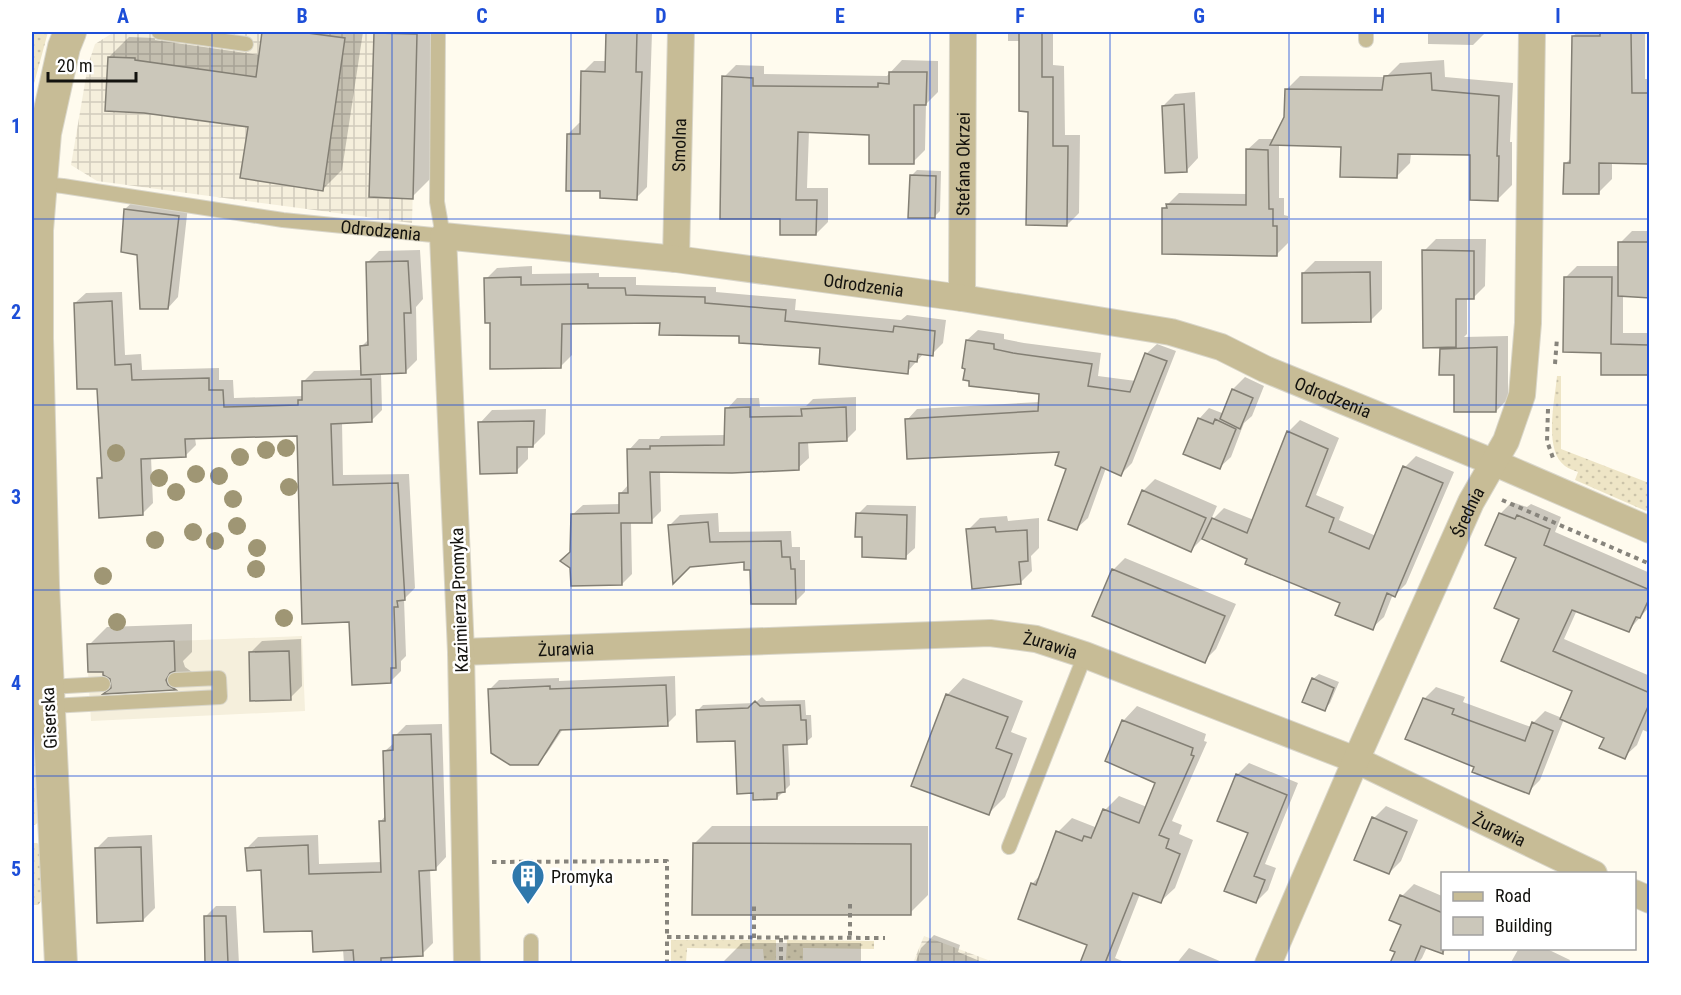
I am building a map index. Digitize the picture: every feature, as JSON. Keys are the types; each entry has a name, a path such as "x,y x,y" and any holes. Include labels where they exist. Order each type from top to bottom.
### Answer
{"street":[{"name":"Giserska","path":"61,963 43,700 37,230 45,133 64,47 70,32"},
{"name":"Smolna","path":"676,259 681,32"},
{"name":"Stefana Okrzei","path":"962,298 963,32"},
{"name":"Średnia","path":"1268,963 1480,484 1495,463 1506,441 1522,395 1528,323 1532,32"},
{"name":"Odrodzenia","path":"443,236 676,259 962,298 1171,332 1221,347 1264,369 1495,463 1650,531"},
{"name":"Kazimierza Promyka","path":"443,236 461,652 467,963"},
{"name":"Żurawia","path":"461,652 990,633 1036,639 1085,655 1356,760 1592,872"},
{"path":"1636,893 1650,900"}],"lane":[{"path":"159,32 246,44"},
{"path":"438,32 436,202 443,236"},
{"name":"Odrodzenia","path":"42,184 283,220 443,236"},
{"path":"1009,847 1085,655"},
{"path":"43,700 220,697 219,678 176,680"},
{"path":"43,700 103,684"},
{"path":"531,940 531,963"}],"path":[{"path":"465,863 667,861 667,963"},
{"path":"754,904 754,938"},
{"path":"850,904 850,938"},
{"path":"668,937 885,938"},
{"path":"781,938 781,960"}],"shaded area":[{"path":"32,32 48,32 32,91"},
{"path":"111,32 417,32 412,223 97,181 71,165 88,65 95,44"},
{"path":"1557,376 1561,376 1561,449 1649,483 1649,508 1646,511 1575,480 1578,472 1565,466 1558,459 1552,437"},
{"path":"302,636 305,711 91,721 88,672 103,672 104,696 176,693 174,641"},
{"path":"32,725 37,729 42,819 35,825 32,825"},
{"path":"32,843 37,843 42,848 44,898 38,905 34,905"},
{"path":"924,936 996,963 913,963"},
{"path":"671,940 776,940 776,960 764,960 763,949 687,948 686,963 671,963"},
{"path":"787,940 874,941 874,949 803,948 803,960 786,960"}],"building":[{"path":"262,32 300,32 345,38 323,191 240,178 248,127 144,113 105,111 108,57 135,58 135,60 256,77"},
{"path":"606,32 637,32 636,72 642,72 637,200 600,198 600,191 566,191 567,134 580,134 581,71 605,72"},
{"path":"1019,32 1042,32 1042,77 1053,77 1053,146 1068,146 1067,226 1026,225 1028,112 1019,111"},
{"path":"1600,32 1631,33 1632,93 1650,93 1648,164 1599,163 1599,194 1563,194 1564,163 1570,163 1572,36 1600,36"},
{"path":"374,33 417,34 413,199 369,197"},
{"path":"889,72 927,72 926,105 914,105 914,164 869,164 869,135 798,132 796,200 817,200 816,235 780,235 780,219 720,219 722,76 753,78 753,86 878,87 878,83 889,84"},
{"path":"1431,73 1432,90 1499,96 1498,201 1470,200 1470,155 1398,154 1397,178 1340,177 1341,147 1270,145 1284,117 1285,89 1382,90 1384,76"},
{"path":"1184,104 1187,172 1165,173 1162,106"},
{"path":"1246,149 1268,150 1269,209 1273,209 1273,226 1277,226 1277,256 1162,254 1162,208 1167,208 1166,204 1246,205"},
{"path":"910,175 936,176 935,218 908,218"},
{"path":"124,209 179,216 168,309 140,309 137,255 121,252"},
{"path":"1618,242 1650,242 1650,298 1618,296"},
{"path":"1422,250 1474,251 1474,299 1456,299 1456,347 1423,348"},
{"path":"408,261 411,313 404,313 406,373 361,375 360,346 368,345 366,262"},
{"path":"1370,272 1371,322 1302,323 1302,273"},
{"path":"521,277 521,285 588,284 588,288 625,288 626,295 705,297 705,303 786,310 785,321 893,332 894,326 935,331 933,356 918,354 917,362 909,361 908,374 819,364 820,348 739,343 739,336 659,335 660,323 562,324 561,368 490,369 490,323 485,323 484,278"},
{"path":"1564,277 1612,277 1611,344 1648,345 1648,375 1601,375 1601,353 1563,352"},
{"path":"112,301 115,365 131,364 132,380 209,378 209,390 223,390 224,407 298,405 298,400 302,400 302,381 371,379 372,422 331,424 333,485 398,483 405,600 397,601 398,607 394,607 396,668 391,668 391,683 352,685 349,622 302,624 297,436 185,439 186,457 141,459 143,515 99,518 97,478 102,478 97,389 77,389 74,303"},
{"path":"966,340 994,344 994,349 1013,353 1092,364 1088,386 1130,392 1145,353 1167,361 1121,476 1101,467 1077,530 1048,520 1066,469 1055,465 1059,452 907,459 905,419 1038,411 1039,394 969,386 969,381 963,380 965,369 962,368"},
{"path":"1497,347 1496,412 1454,412 1454,375 1439,375 1440,349"},
{"path":"1232,389 1253,398 1240,429 1220,419"},
{"path":"750,407 750,417 802,416 801,409 846,407 847,441 799,443 799,470 732,473 650,472 652,523 621,523 622,585 571,586 570,568 560,561 570,552 571,514 619,513 619,493 628,493 627,449 650,449 650,446 724,445 725,408"},
{"path":"1198,418 1213,424 1215,419 1236,429 1220,469 1183,454"},
{"path":"534,421 533,447 517,447 517,473 480,474 478,422"},
{"path":"1287,431 1328,449 1306,506 1334,518 1329,532 1369,549 1403,466 1443,483 1395,597 1387,593 1373,630 1335,615 1340,603 1245,564 1247,559 1202,539 1212,518 1247,533"},
{"path":"1142,490 1206,518 1191,552 1128,524"},
{"path":"856,513 907,515 906,559 862,557 862,537 855,537"},
{"path":"1499,513 1515,519 1517,515 1550,529 1544,545 1650,590 1650,597 1640,618 1636,617 1629,632 1572,610 1553,651 1650,693 1650,702 1625,759 1599,748 1604,738 1560,719 1572,691 1501,661 1519,619 1494,608 1516,558 1485,545"},
{"path":"708,522 710,542 781,541 782,557 790,557 791,569 795,569 796,604 751,604 750,570 744,570 744,562 690,567 673,584 668,525"},
{"path":"995,527 996,532 1027,530 1028,561 1019,562 1021,584 972,589 966,529"},
{"path":"1112,569 1225,616 1205,663 1092,616"},
{"path":"174,641 175,671 170,673 166,680 168,685 176,690 103,694 111,688 110,679 103,675 103,672 88,672 87,644"},
{"path":"289,651 291,700 250,701 249,652"},
{"path":"1312,678 1334,688 1325,711 1302,702"},
{"path":"666,685 668,726 560,730 538,765 510,765 491,753 488,689"},
{"path":"946,694 1008,717 996,748 1012,754 989,815 911,786"},
{"path":"1423,698 1454,709 1452,714 1525,741 1532,722 1553,731 1529,794 1472,772 1474,767 1405,739"},
{"path":"755,701 760,706 800,705 801,720 806,720 807,744 783,745 785,792 777,793 777,799 753,800 753,793 737,794 735,741 697,742 696,710 748,708"},
{"path":"1122,720 1193,748 1191,755 1194,756 1159,835 1169,839 1166,848 1180,854 1161,903 1133,893 1105,963 1080,963 1087,945 1018,919 1031,883 1036,885 1056,831 1082,841 1084,836 1091,838 1103,809 1139,823 1155,783 1105,761"},
{"path":"431,734 436,870 419,871 423,956 381,958 381,963 354,963 353,950 313,952 312,931 264,932 261,870 247,871 245,848 308,845 309,874 381,872 379,821 385,821 383,751 393,750 393,735"},
{"path":"1236,774 1287,795 1254,876 1265,880 1256,903 1224,891 1248,833 1217,821"},
{"path":"1372,817 1407,832 1389,874 1354,860"},
{"path":"693,843 911,844 911,915 692,915"},
{"path":"141,847 143,921 97,923 95,848"},
{"path":"1400,895 1441,912 1441,950 1443,954 1421,946 1414,963 1390,963 1395,952 1390,950 1401,925 1389,920"},
{"path":"204,916 226,916 228,963 205,963"}],"place":[{"name":"Promyka","path":"528,905"}]}
